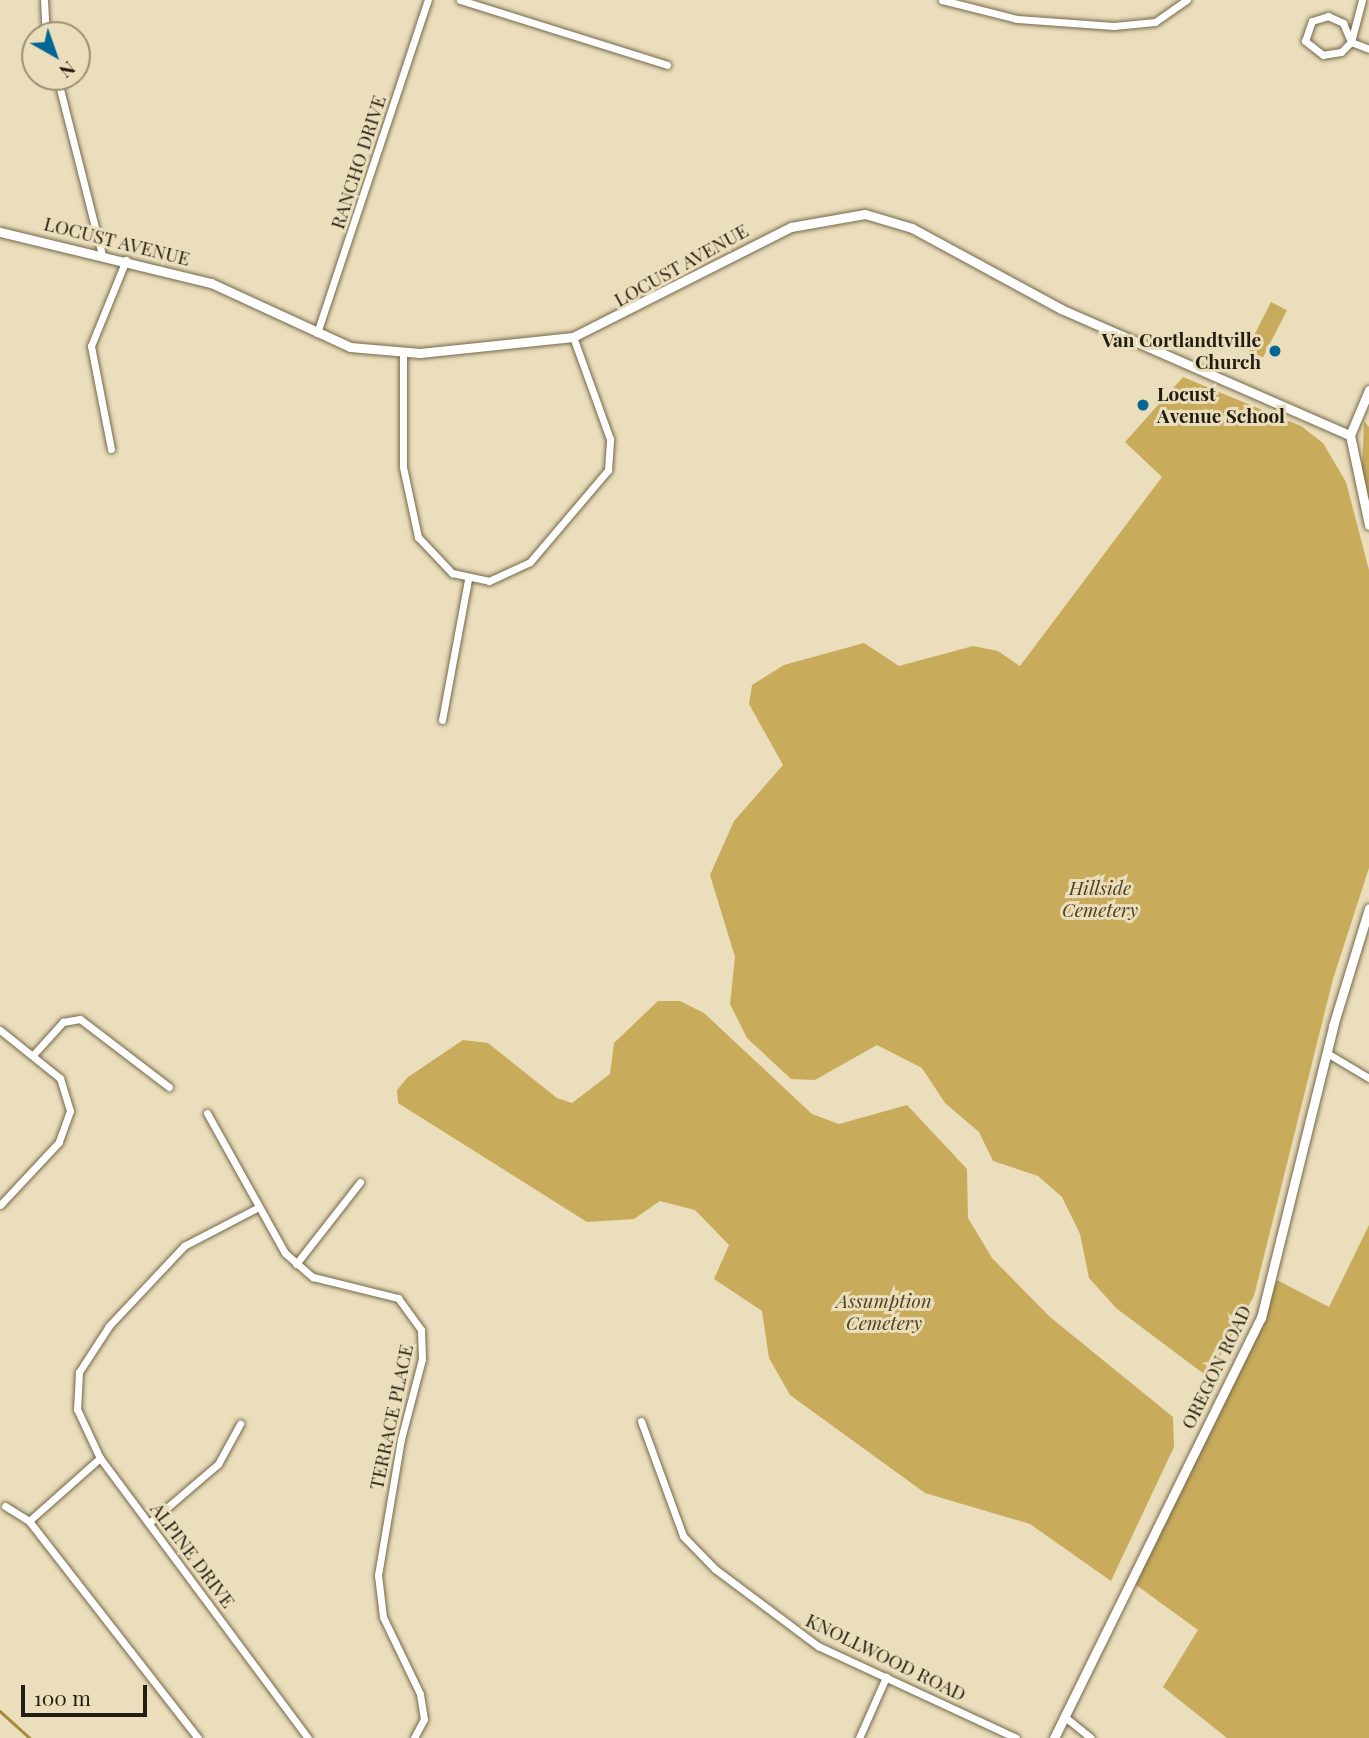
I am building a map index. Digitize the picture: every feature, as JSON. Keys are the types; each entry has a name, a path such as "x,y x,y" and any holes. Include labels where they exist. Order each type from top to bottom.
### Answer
{"street":[{"path":"44,0 45,21"},
{"name":"RANCHO DRIVE","path":"317,332 428,0"},
{"path":"460,0 667,65"},
{"path":"942,0 1017,19 1114,26 1155,22 1187,0"},
{"path":"1351,42 1362,0"},
{"path":"1351,42 1323,55 1308,47 1306,31 1320,16 1336,18 1351,42 1369,50"},
{"path":"60,91 102,255"},
{"name":"LOCUST AVENUE","path":"0,232 126,259 233,290 317,332 360,349 403,353 573,337 791,227 865,214 912,228 1061,309 1350,435"},
{"path":"111,449 90,346 126,259"},
{"path":"403,353 403,467 418,537 441,565 468,580 504,579 523,567 608,470 610,439 573,337"},
{"path":"1369,390 1350,435 1369,525"},
{"path":"442,720 468,580"},
{"name":"OREGON ROAD","path":"1054,1738 1261,1318 1327,1053 1369,908"},
{"path":"33,1055 70,1019 80,1019 169,1087"},
{"path":"0,1205 44,1160 67,1124 65,1086 33,1055 2,1035"},
{"path":"1327,1053 1369,1078"},
{"name":"TERRACE PLACE","path":"207,1113 255,1209 296,1264 332,1284 398,1298 421,1330 422,1359 401,1439 378,1575 383,1617 421,1694 424,1719 414,1738"},
{"path":"296,1264 360,1182"},
{"name":"ALPINE DRIVE","path":"255,1209 215,1226 167,1261 109,1326 77,1382 82,1429 100,1458 308,1738"},
{"name":"KNOLLWOOD ROAD","path":"641,1421 689,1544 785,1625 1016,1738"},
{"path":"149,1523 218,1464 240,1424"},
{"path":"29,1521 100,1458"},
{"path":"5,1506 29,1521 198,1738"},
{"path":"859,1738 886,1676"},
{"path":"1065,1717 1091,1738"}],"green space":[{"path":"1271,302 1287,310 1263,357 1247,349"},
{"name":"Hillside Cemetery","path":"1183,377 1301,426 1323,443 1346,482 1369,570 1369,868 1333,979 1254,1296 1208,1377 1116,1308 1089,1278 1080,1234 1062,1197 1038,1176 993,1161 979,1132 945,1103 922,1068 877,1045 815,1080 791,1079 747,1038 730,1004 735,957 710,875 734,821 783,765 749,704 752,685 784,665 864,643 899,666 973,646 998,651 1020,666 1162,477 1125,442"},
{"path":"1364,421 1369,427 1369,503 1362,473"},
{"name":"Assumption Cemetery","path":"658,1001 680,1001 704,1013 812,1114 839,1124 907,1105 967,1169 968,1218 992,1258 1050,1317 1173,1417 1174,1447 1111,1581 1030,1524 925,1493 790,1395 769,1358 762,1311 714,1279 729,1245 695,1210 660,1201 634,1219 587,1222 398,1103 397,1090 408,1077 463,1040 488,1043 557,1098 572,1103 610,1074 614,1043"},
{"path":"1369,1225 1369,1738 1227,1738 1163,1687 1198,1630 1132,1582 1277,1280 1329,1307"}],"waterway":[{"path":"0,1711 30,1738"}],"place":[{"name":"Van Cortlandtville Church","path":"1275,351"},
{"name":"Locust Avenue School","path":"1143,405"}]}
